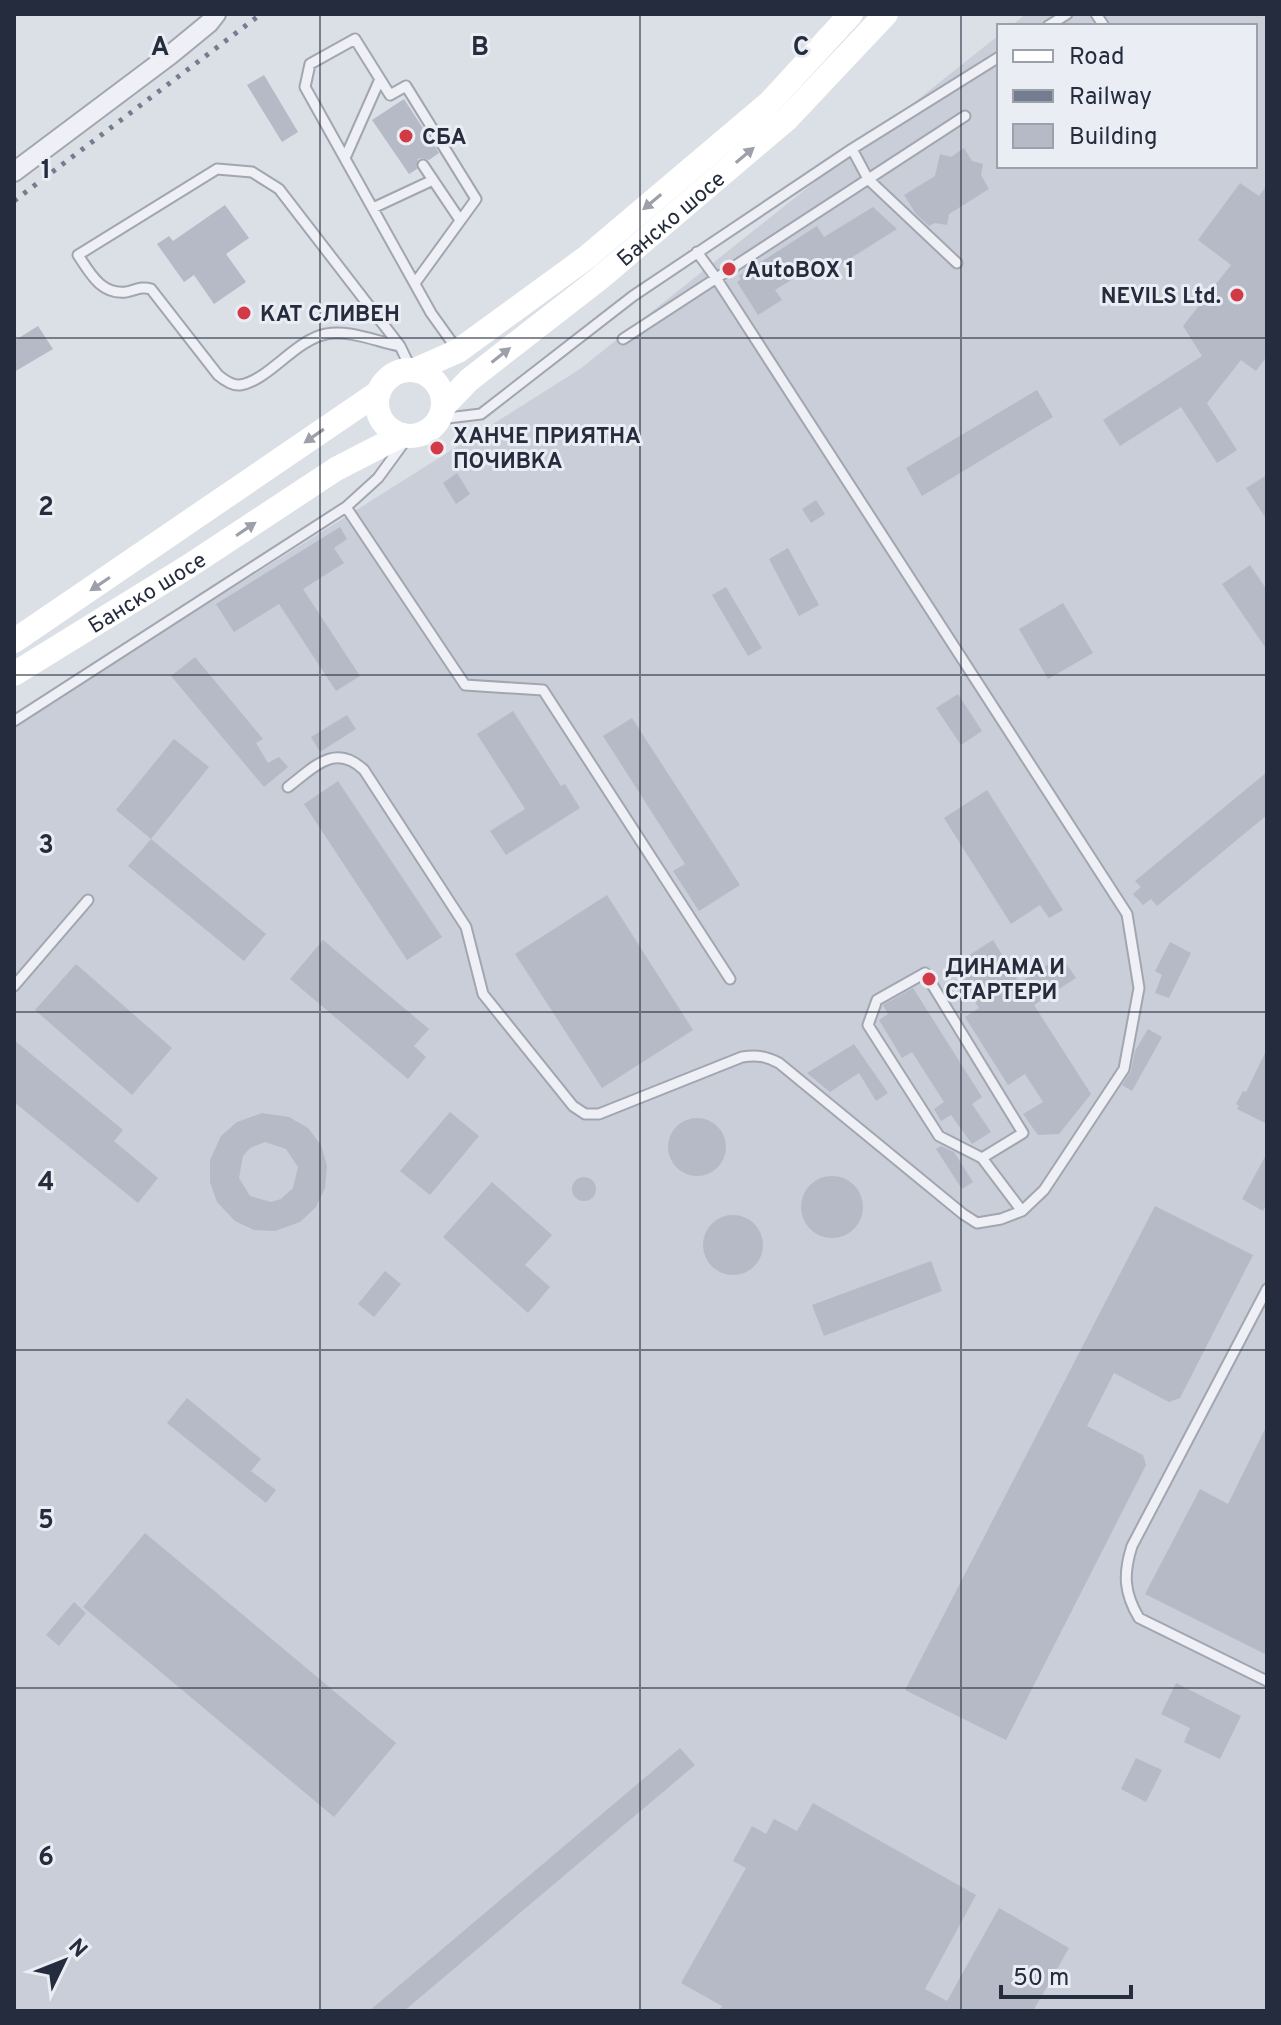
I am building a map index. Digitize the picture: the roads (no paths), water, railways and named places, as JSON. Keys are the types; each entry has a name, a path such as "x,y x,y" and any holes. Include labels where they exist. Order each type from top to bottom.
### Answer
{"main road":[{"name":"Банско шосе","path":"413,370 458,351 587,257 769,103 851,14"},
{"name":"Банско шосе","path":"441,413 469,380 600,278 787,119 886,14"},
{"path":"413,370 427,374 442,394 441,413 431,428 421,434 405,435 390,429 381,419 377,405 379,392 391,375 413,370"},
{"name":"Банско шосе","path":"14,641 379,392"},
{"name":"Банско шосе","path":"14,674 189,566 336,469 405,435"}],"street":[{"path":"14,172 170,55 216,14"}],"lane":[{"path":"415,283 476,199 406,86 390,95 355,39 310,64 305,87 431,313 458,351"},
{"path":"441,413 481,414 633,296 852,149 997,58"},
{"path":"345,158 380,79"},
{"path":"623,339 965,116"},
{"path":"852,149 868,179 957,263"},
{"path":"423,165 460,220"},
{"path":"400,346 329,333 303,344 241,385 231,383 218,375 151,289 142,286 128,292 112,292 98,284 78,255 217,169 252,172 279,189 400,346 413,370"},
{"path":"373,208 433,180"},
{"path":"288,787 327,759 341,757 354,760 364,770 466,927 483,994 573,1106 585,1114 599,1114 742,1057 756,1055 779,1063 977,1223 1022,1211 1044,1190 1124,1069 1139,988 1127,914 697,252"},
{"path":"14,721 346,507 378,478 405,435"},
{"path":"346,507 465,685 543,690 730,979"},
{"path":"14,986 88,900"},
{"path":"982,1158 1023,1133 925,973 877,1000 868,1025 939,1136 982,1158 1022,1211"},
{"path":"1267,1289 1132,1546 1125,1566 1125,1585 1139,1618 1267,1681"}],"railway":[{"path":"14,201 261,14"}],"place":[{"name":"СБА","path":"406,136"},
{"name":"AutoBOX 1","path":"729,269"},
{"name":"NEVILS Ltd.","path":"1237,295"},
{"name":"КАТ СЛИВЕН","path":"244,313"},
{"name":"ХАНЧЕ ПРИЯТНА ПОЧИВКА","path":"437,448"},
{"name":"ДИНАМА И СТАРТЕРИ","path":"929,979"}]}
